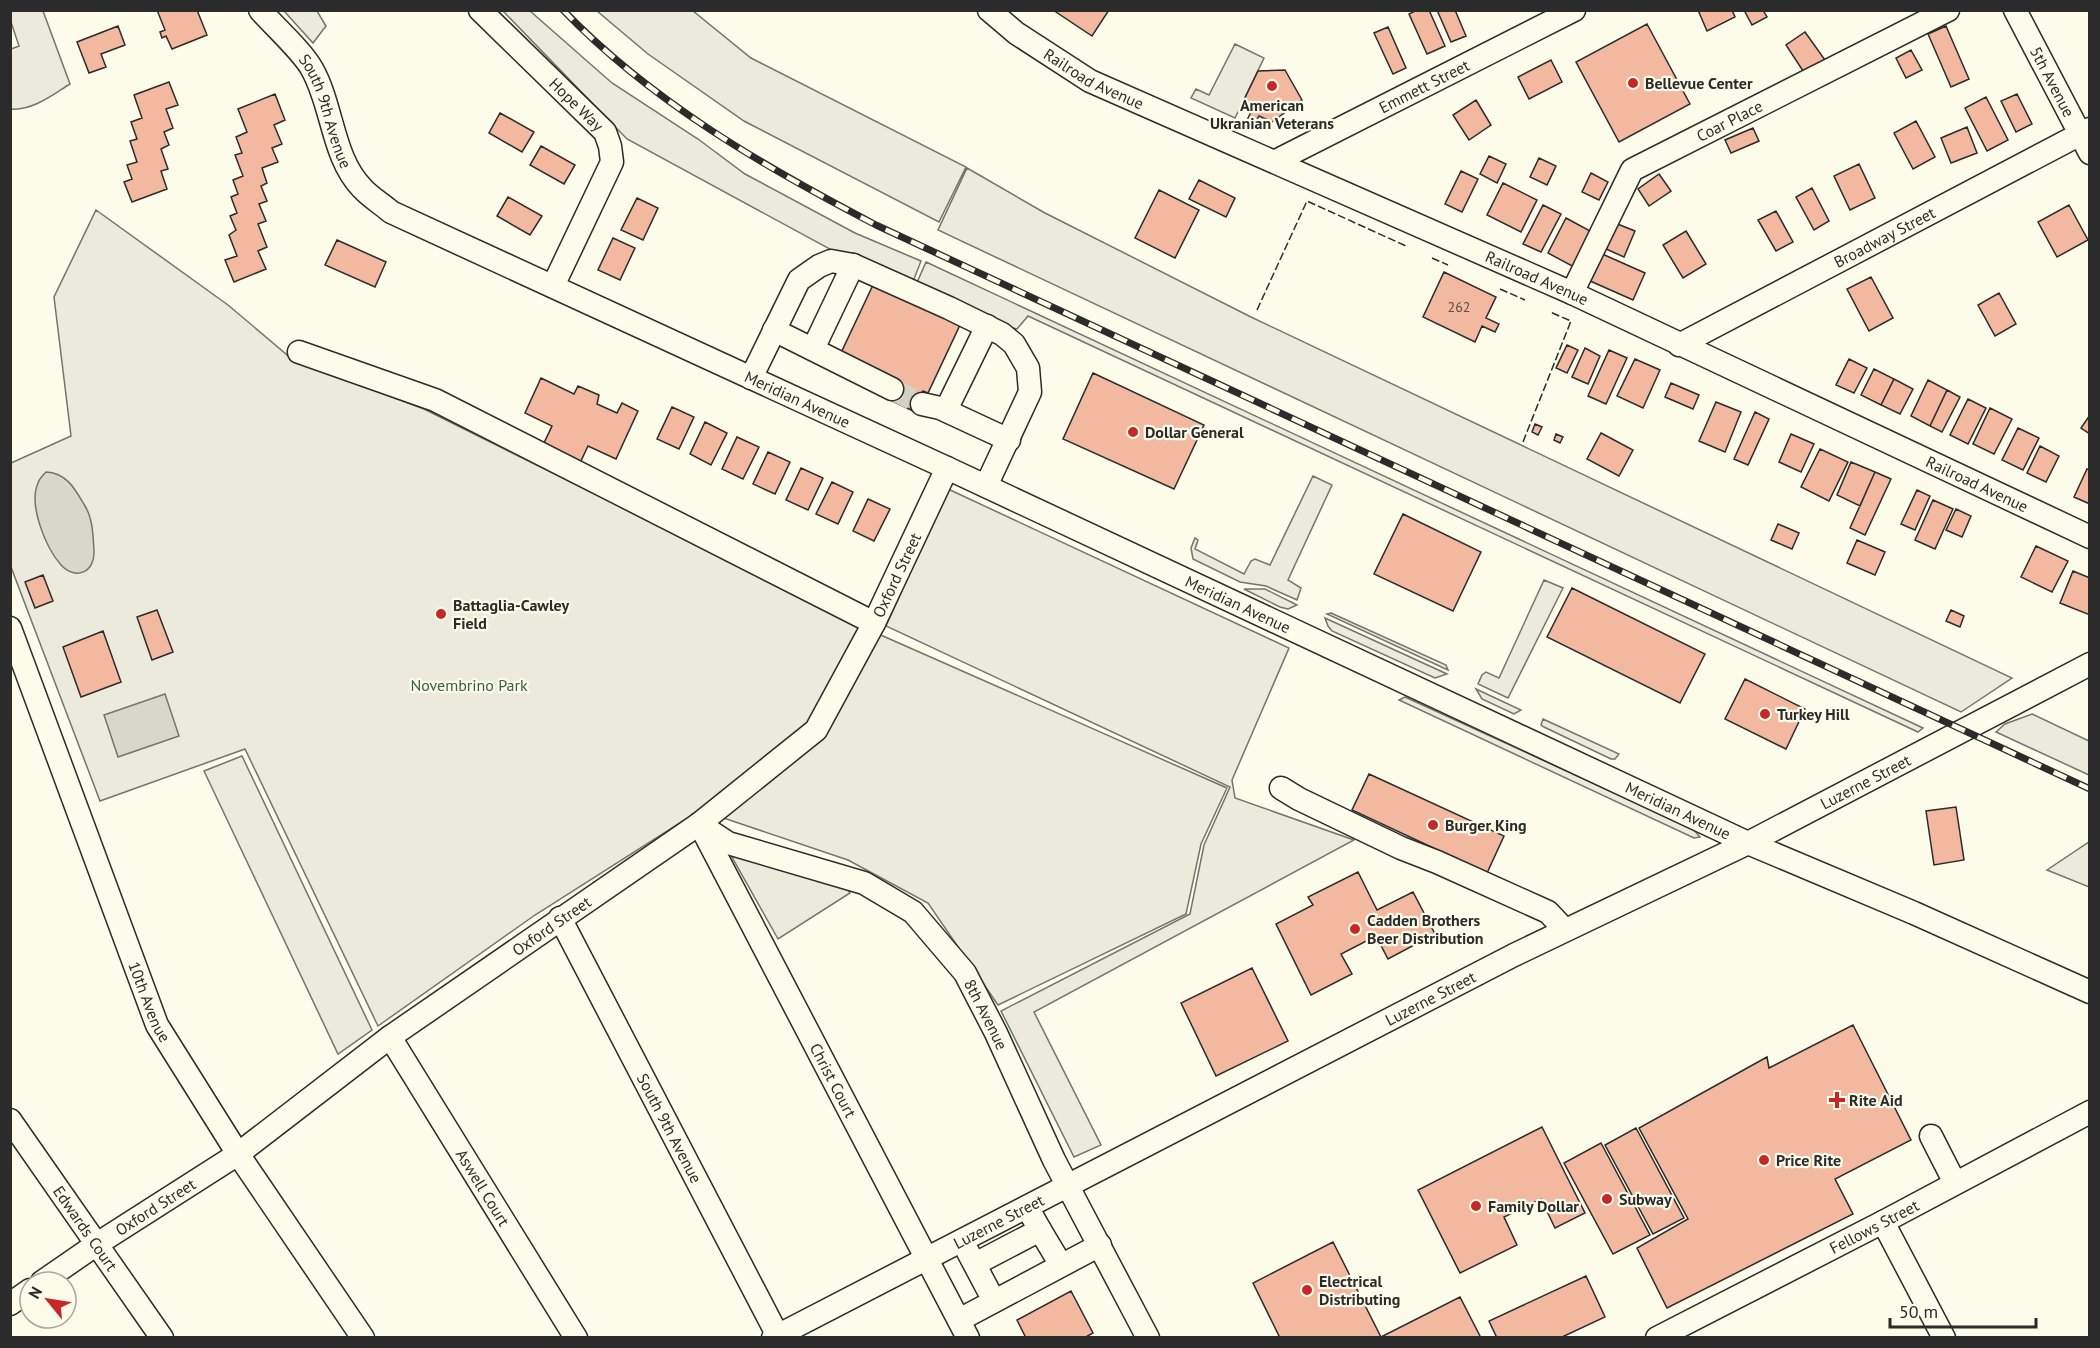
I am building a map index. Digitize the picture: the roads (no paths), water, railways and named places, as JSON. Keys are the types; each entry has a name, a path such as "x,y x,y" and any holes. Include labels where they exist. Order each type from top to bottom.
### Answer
{"street":[{"name":"South 9th Avenue","path":"260,10 311,66 325,96 337,139 348,167 362,188 391,212"},
{"name":"Hope Way","path":"480,10 605,132 610,146 612,162 553,286"},
{"name":"Railroad Avenue","path":"989,10 1016,33 1090,81 1572,293 2090,537"},
{"name":"Emmett Street","path":"1276,161 1574,10"},
{"name":"Coar Place","path":"1572,293 1632,170 1948,10"},
{"name":"5th Avenue","path":"2015,10 2086,139"},
{"name":"Broadway Street","path":"1679,345 2086,139"},
{"name":"Meridian Avenue","path":"391,212 986,486 1748,843 1904,909 2090,992"},
{"path":"752,378 799,280 819,266 831,261 853,265 987,326 1014,344 1024,357 1030,380 1030,392 986,486"},
{"path":"813,349 853,265"},
{"path":"946,410 987,326"},
{"path":"774,330 892,389"},
{"path":"299,352 435,400 874,622"},
{"path":"922,404 946,410 1009,440"},
{"name":"Oxford Street","path":"59,1270 238,1154 390,1037 699,824 816,730 874,622 946,468"},
{"name":"10th Avenue","path":"10,628 18,674 157,1025 238,1154 363,1338"},
{"name":"Luzerne Street","path":"777,1337 962,1239 1514,955 1748,843 2090,664"},
{"path":"1281,788 1401,848 1548,912 1566,930"},
{"name":"8th Avenue","path":"699,824 728,843 864,883 913,912 965,973 996,1033 1054,1160 1148,1338"},
{"name":"Christ Court","path":"699,824 964,1329"},
{"name":"South 9th Avenue","path":"560,918 777,1337"},
{"name":"Aswell Court","path":"390,1037 576,1338"},
{"name":"Fellows Street","path":"1657,1338 2090,1112"},
{"name":"Edwards Court","path":"10,1120 162,1338"},
{"path":"1931,1136 1955,1183"},
{"path":"1027,1206 1061,1266"},
{"path":"1883,1222 1944,1338"},
{"path":"975,1264 1040,1230"},
{"path":"962,1239 994,1301"},
{"path":"964,1329 994,1301 1100,1245"}],"tunnel":[{"path":"892,389 922,404"}],"railway":[{"path":"563,10 634,74 710,130 876,225 2090,789"}],"place":[{"name":"Bellevue Center","path":"1633,83"},
{"name":"American Ukranian Veterans","path":"1272,86"},
{"name":"Dollar General","path":"1133,432"},
{"name":"Battaglia-Cawley Field","path":"441,614"},
{"name":"Turkey Hill","path":"1765,714"},
{"name":"Burger King","path":"1433,825"},
{"name":"Cadden Brothers Beer Distribution","path":"1355,929"},
{"name":"Rite Aid","path":"1837,1100"},
{"name":"Price Rite","path":"1764,1160"},
{"name":"Subway","path":"1607,1199"},
{"name":"Family Dollar","path":"1476,1206"},
{"name":"Electrical Distributing","path":"1307,1290"}],"park label":[{"name":"Novembrino Park","path":"469,685"}]}
